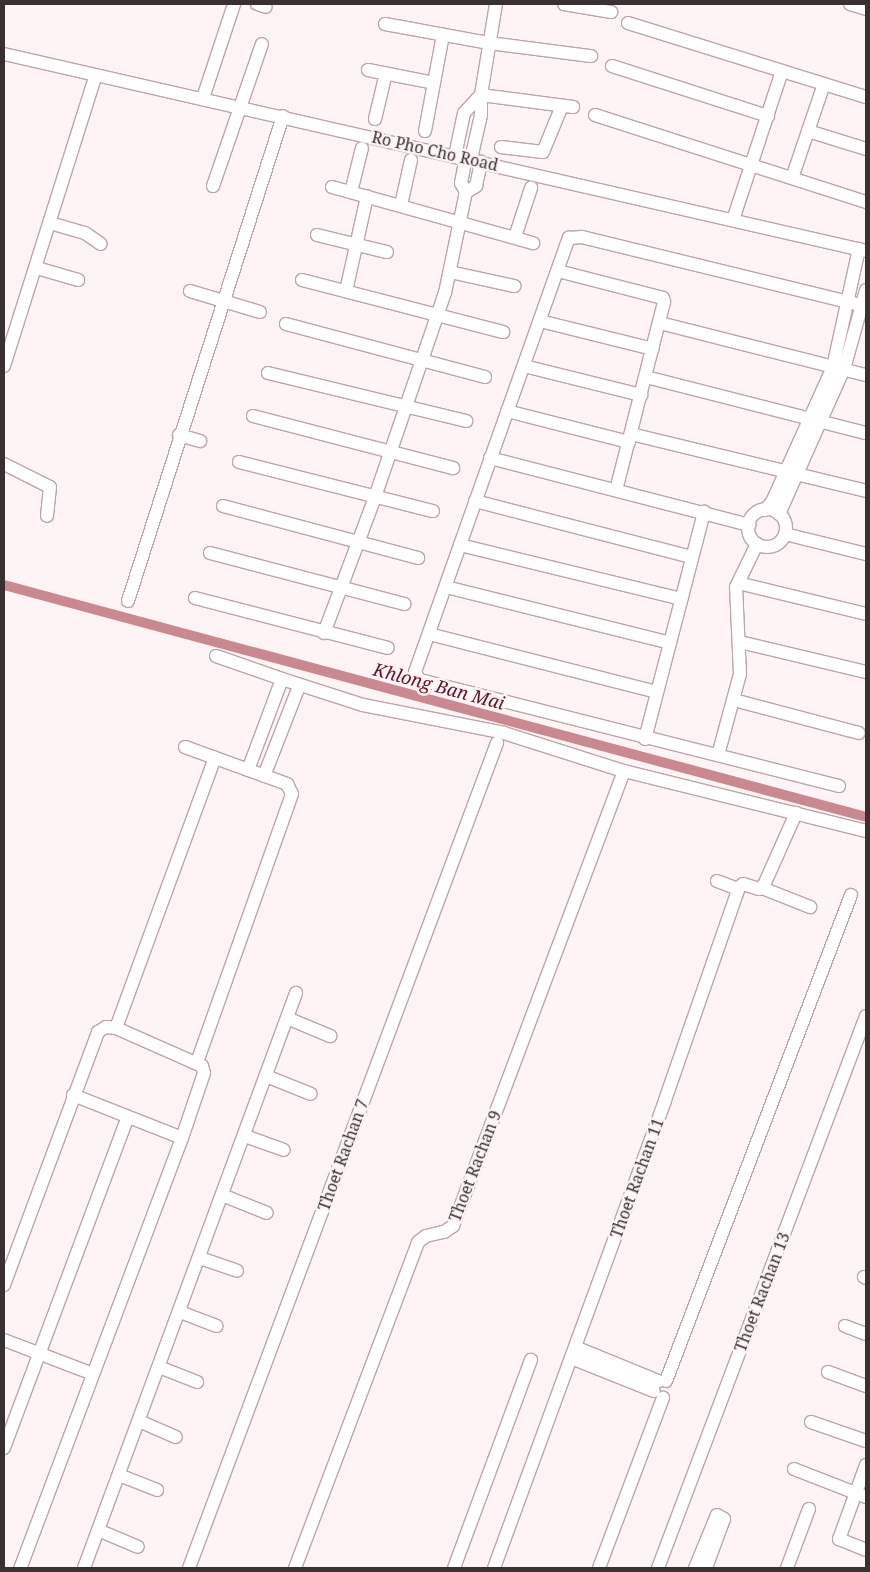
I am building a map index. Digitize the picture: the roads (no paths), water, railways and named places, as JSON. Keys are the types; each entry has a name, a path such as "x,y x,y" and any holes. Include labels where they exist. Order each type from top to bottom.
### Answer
{"street":[{"path":"203,98 234,4"},
{"path":"324,633 375,497 438,314 450,272 466,192 461,183 468,159 464,113 481,95 496,4"},
{"path":"564,4 611,12"},
{"path":"850,4 866,9"},
{"path":"384,24 489,43 591,56"},
{"path":"628,24 866,97"},
{"path":"425,131 443,35"},
{"path":"213,186 262,44"},
{"name":"Ro Pho Cho Road","path":"4,54 283,116 863,250"},
{"path":"612,66 768,116"},
{"path":"368,70 434,82"},
{"path":"733,220 782,71"},
{"path":"375,119 386,73"},
{"path":"4,366 37,268 96,74"},
{"path":"792,178 824,84"},
{"path":"481,95 568,106 543,152 501,146"},
{"path":"595,115 866,202"},
{"path":"128,601 179,434 283,116"},
{"path":"808,131 866,149"},
{"path":"350,192 362,148"},
{"path":"401,205 411,160"},
{"path":"332,187 461,221 533,243"},
{"path":"515,237 531,188"},
{"path":"346,291 367,196"},
{"path":"50,223 85,233 101,244"},
{"path":"317,234 387,252"},
{"path":"839,786 718,755 645,739 419,680 416,672 569,238 575,236 864,306"},
{"path":"838,368 848,303 863,250"},
{"path":"37,268 78,280"},
{"path":"558,271 663,298 660,323 616,490"},
{"path":"450,272 514,286"},
{"path":"302,280 503,332"},
{"path":"779,514 792,472 864,306 866,290"},
{"path":"190,291 260,312"},
{"path":"540,321 653,349"},
{"path":"660,323 866,375"},
{"path":"286,324 485,377"},
{"path":"524,366 641,394"},
{"path":"268,373 466,421"},
{"path":"646,377 866,433"},
{"path":"507,411 792,472 866,491"},
{"path":"253,416 453,468"},
{"path":"179,434 200,441"},
{"path":"490,458 749,525"},
{"path":"239,462 433,511"},
{"path":"4,464 50,487 47,516"},
{"path":"765,510 779,514 785,523 785,534 774,546 758,544 750,536 749,525 754,516 765,510 792,472"},
{"path":"475,501 692,557"},
{"path":"223,506 418,558"},
{"path":"645,739 704,512"},
{"path":"785,534 866,554"},
{"path":"718,755 740,674 740,642 736,605 738,583 758,544"},
{"path":"460,545 681,598"},
{"path":"210,553 404,604"},
{"path":"738,583 866,614"},
{"path":"446,587 670,643"},
{"path":"195,598 324,633 388,648"},
{"path":"429,634 657,692"},
{"path":"740,642 866,672"},
{"path":"216,656 299,686 363,705 504,733 624,771 866,831"},
{"path":"248,770 282,679"},
{"path":"264,776 299,686"},
{"path":"734,700 859,733"},
{"name":"Thoet Rachan 7","path":"189,1568 497,742"},
{"path":"185,747 287,784 292,794 197,1062"},
{"path":"116,1028 215,758"},
{"name":"Thoet Rachan 9","path":"295,1568 418,1242 426,1236 444,1232 453,1226 624,771"},
{"path":"762,888 796,813"},
{"path":"717,881 738,889 744,884 762,888 810,907"},
{"name":"Thoet Rachan 11","path":"494,1568 573,1353 738,889"},
{"path":"599,1568 660,1388 851,894"},
{"path":"84,1568 245,1136 296,992"},
{"name":"Thoet Rachan 13","path":"658,1568 866,1016"},
{"path":"287,1018 330,1036"},
{"path":"4,1285 98,1032 106,1027 116,1028 197,1062 204,1073 182,1138 20,1568"},
{"path":"266,1076 311,1094"},
{"path":"73,1096 182,1138"},
{"path":"4,1448 128,1117"},
{"path":"245,1136 284,1150"},
{"path":"222,1195 267,1213"},
{"path":"200,1258 236,1271"},
{"path":"180,1312 216,1326"},
{"path":"845,1326 866,1334"},
{"path":"4,1340 94,1374"},
{"path":"573,1353 660,1388"},
{"path":"454,1568 531,1360"},
{"path":"159,1367 196,1382"},
{"path":"828,1372 866,1386"},
{"path":"139,1421 176,1436"},
{"path":"811,1422 866,1441"},
{"path":"866,1465 861,1495 839,1539 866,1550"},
{"path":"794,1469 861,1495"},
{"path":"119,1475 157,1490"},
{"path":"786,1568 809,1510"},
{"path":"695,1568 717,1515 724,1518 706,1568"},
{"path":"98,1530 138,1547"}],"waterway":[{"name":"Khlong Ban Mai","path":"4,585 866,817"}]}
